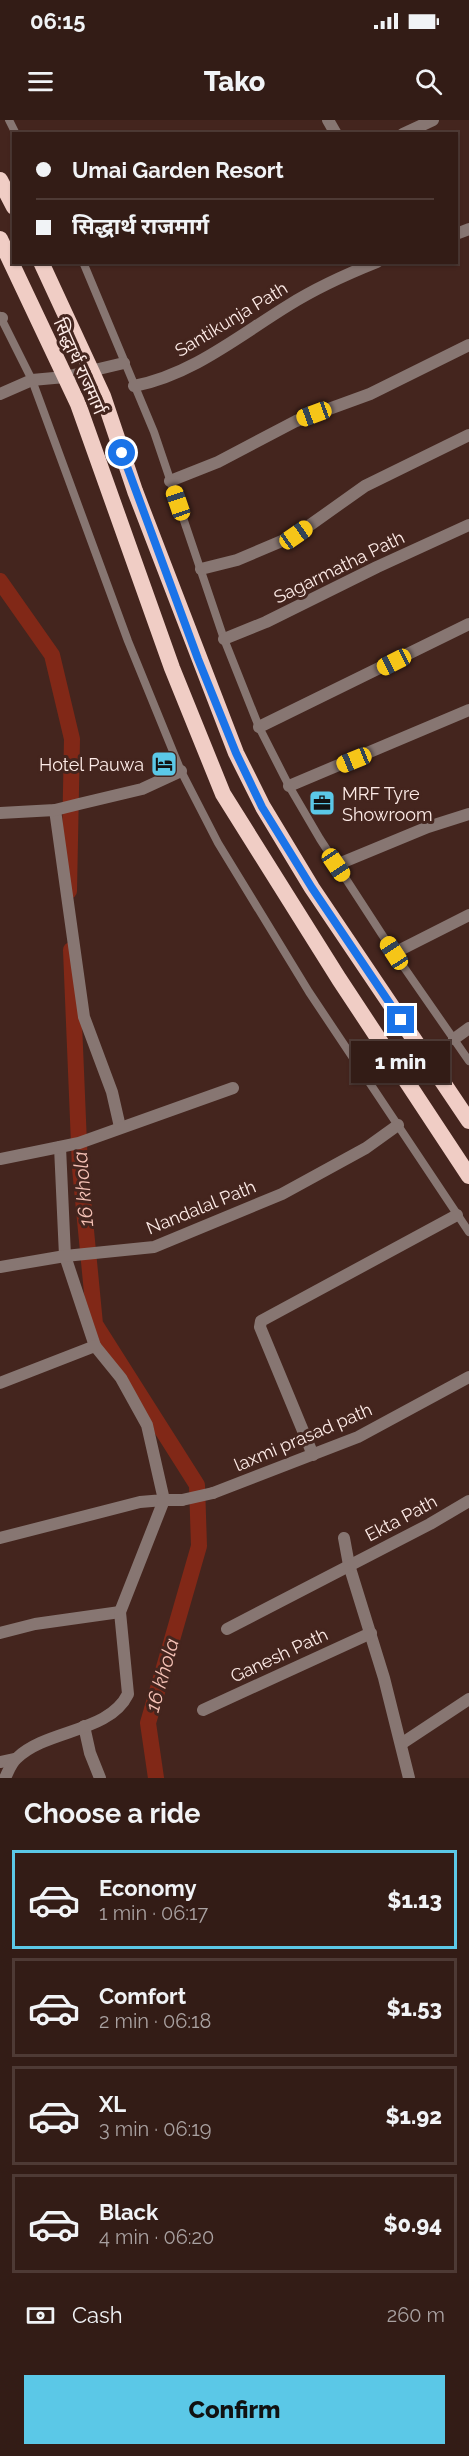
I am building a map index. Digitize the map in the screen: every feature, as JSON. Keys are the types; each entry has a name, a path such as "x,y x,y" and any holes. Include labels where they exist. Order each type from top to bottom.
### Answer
{"highway":[{"path":"0,180 12,203"},
{"name":"सिद्धार्थ राजमार्ग","path":"0,239 81,415 192,721 223,794 339,979 469,1176"},
{"name":"सिद्धार्थ राजमार्ग","path":"42,264 93,371 198,659 236,753 262,807 312,888 469,1121"}],"street":[{"path":"407,132 433,120"},
{"name":"Santikunja Path","path":"134,386 153,382 188,369 292,303 372,264"},
{"path":"170,481 218,462 296,421 370,394 469,345"},
{"path":"0,394 32,380 65,378 124,363"},
{"path":"201,569 237,560 296,535 365,486 469,435"},
{"name":"Sagarmatha Path","path":"224,639 266,622 469,525"},
{"path":"259,727 469,624"},
{"path":"289,786 469,710"},
{"path":"0,813 55,810 142,789 181,771"},
{"path":"55,810 84,1017 111,1092 120,1127"},
{"path":"336,865 428,826 469,814"},
{"path":"394,953 469,915"},
{"path":"454,1039 469,1028"},
{"path":"0,1159 79,1143 233,1088"},
{"name":"Nandalal Path","path":"0,1267 65,1256 154,1248 282,1194 366,1148 398,1125"},
{"path":"0,1762 15,1759 36,1744 108,1717 122,1705 128,1694 120,1612 164,1500 147,1425 121,1378 95,1346 65,1256 60,1147"},
{"path":"313,1455 260,1327 261,1321 457,1215"},
{"path":"0,1383 95,1346"},
{"name":"laxmi prasad path","path":"0,1538 140,1502 182,1500 213,1493 358,1437 469,1377"},
{"name":"Ekta Path","path":"227,1629 430,1524 469,1501"},
{"path":"344,1538 349,1565 371,1633 409,1778"},
{"path":"0,1633 36,1624 120,1612"},
{"name":"Ganesh Path","path":"203,1710 371,1633"},
{"path":"401,1744 469,1699"},
{"path":"84,1726 90,1753 100,1778"},
{"path":"5,1778 15,1759"}],"lane":[{"path":"84,264 154,432 224,639 259,727 289,786 336,865 469,1061"},
{"path":"1,317 32,380 128,641 181,771 218,843 284,952 469,1233"}],"waterway":[{"name":"16 khola","path":"0,581 52,655 72,739 69,891"},
{"name":"16 khola","path":"71,950 80,1168 95,1324 197,1485 199,1546 148,1723 156,1778"}],"place":[{"name":"Hotel Pauwa","path":"164,764"},
{"name":"MRF Tyre Showroom","path":"322,803"}],"route":[{"path":"122,453 198,659 236,753 262,807 364,968 401,1020"}]}
